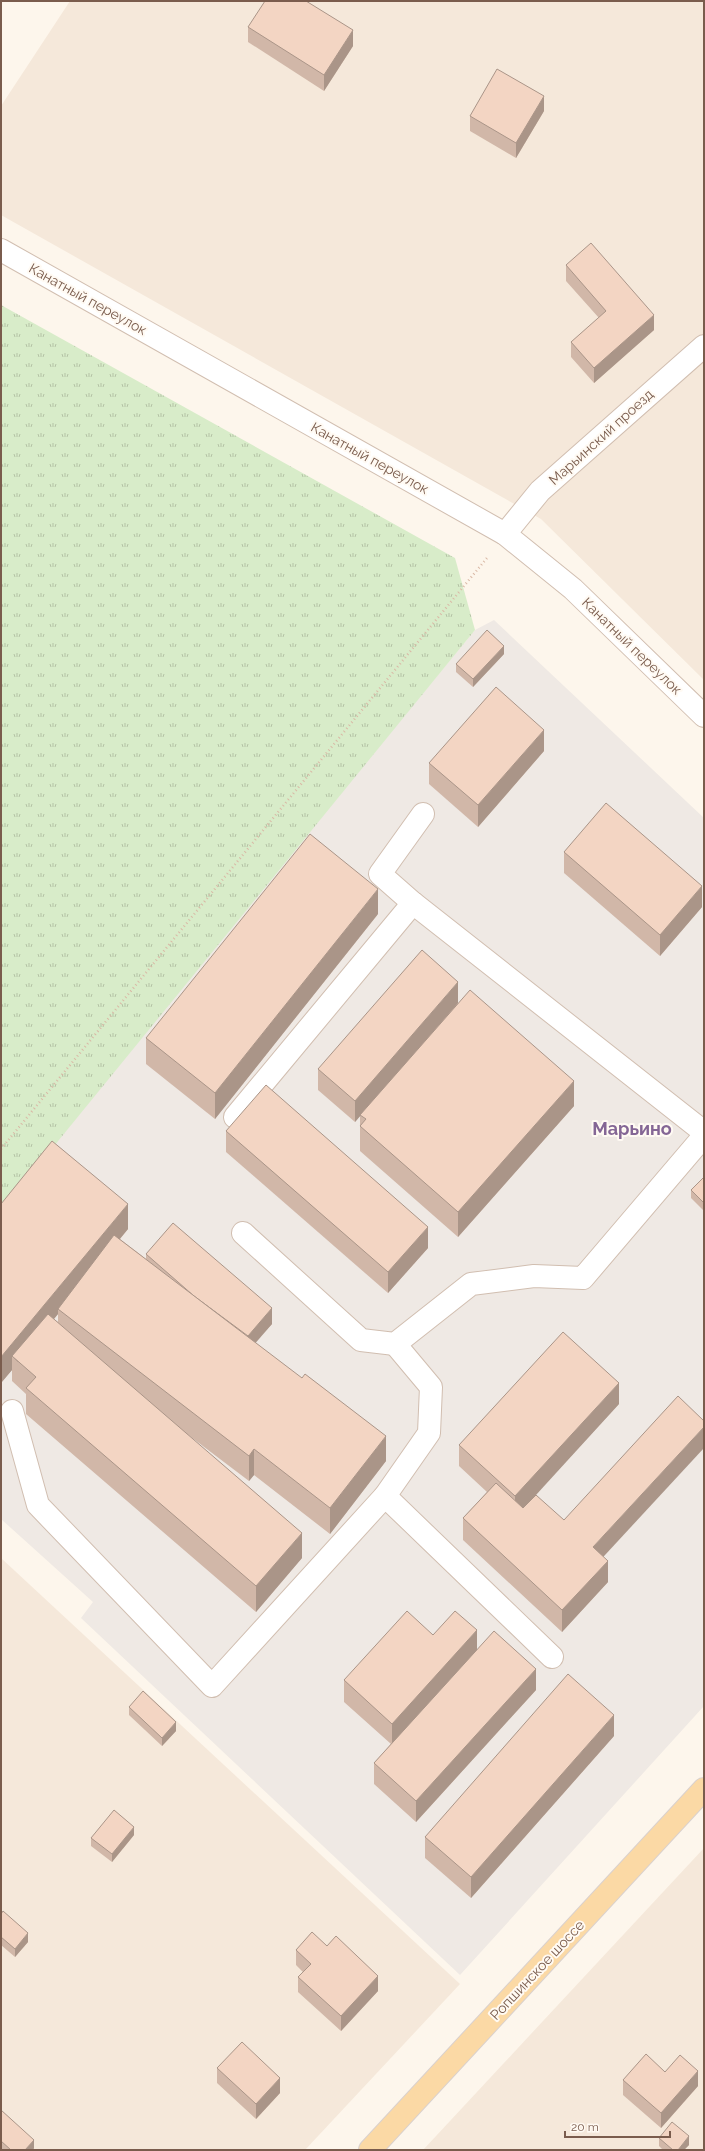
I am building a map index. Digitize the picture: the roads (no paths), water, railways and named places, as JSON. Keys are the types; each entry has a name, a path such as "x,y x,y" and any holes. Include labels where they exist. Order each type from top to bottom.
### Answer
{"main road":[{"name":"Ропшинское шоссе","path":"370,2150 704,1790"}],"street":[{"name":"Канатный переулок","path":"1,250 505,534 574,590 704,716"},
{"name":"Марьинский проезд","path":"505,534 540,491 704,346"},
{"path":"423,814 380,874 413,903 704,1132"},
{"path":"235,1117 413,903"},
{"path":"395,1344 471,1284 534,1276 583,1278 704,1136"},
{"path":"12,1411 38,1505 212,1686 385,1496 429,1433 431,1387 395,1344 361,1340 243,1233"},
{"path":"385,1496 552,1657"}],"district":[{"name":"Марьино","path":"632,1128"}]}
